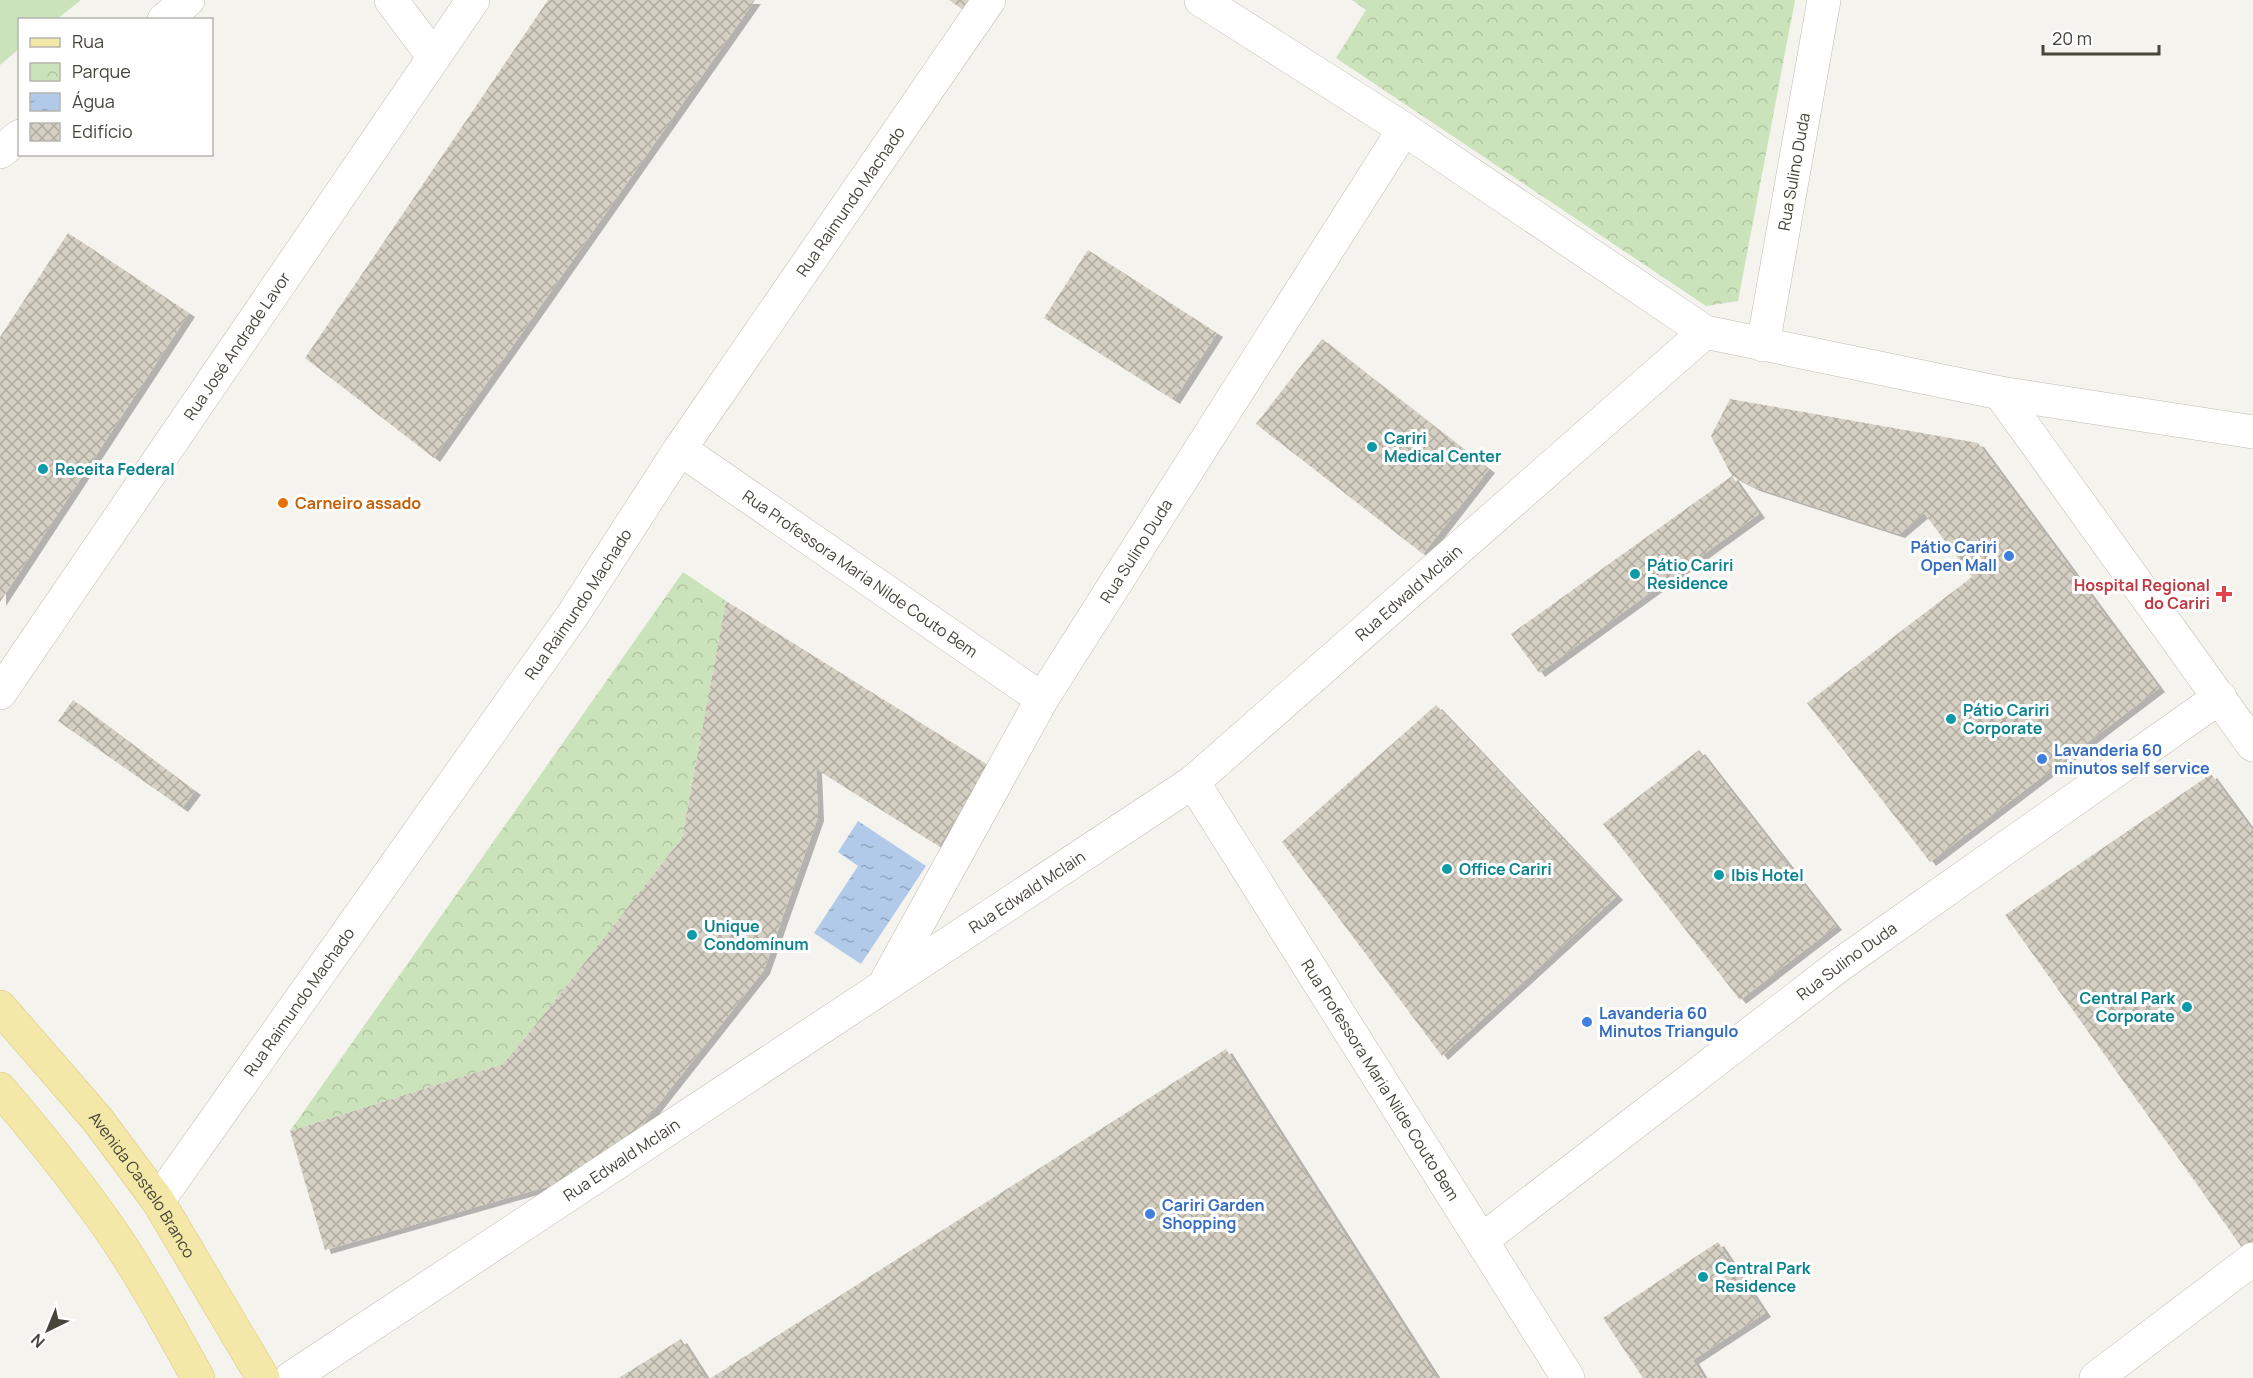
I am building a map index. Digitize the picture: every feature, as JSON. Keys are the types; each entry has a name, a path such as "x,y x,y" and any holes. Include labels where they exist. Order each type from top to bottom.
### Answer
{"main road":[{"name":"Avenida Castelo Branco","path":"0,1007 97,1119 158,1202 263,1378"},
{"path":"0,1089 47,1143 103,1219 156,1303 198,1378"}],"street":[{"path":"166,18 188,0"},
{"path":"391,0 433,56"},
{"name":"Rua José Andrade Lavor","path":"0,693 473,0"},
{"name":"Rua Raimundo Machado","path":"158,1202 572,616 680,449 989,0"},
{"name":"Rua Sulino Duda","path":"1763,345 1824,0"},
{"path":"1213,3 1705,332 2000,393 2253,432"},
{"name":"Rua Sulino Duda","path":"885,983 1042,699 1404,129"},
{"path":"0,152 18,138"},
{"name":"Rua Edwald Mclain","path":"291,1378 885,983 1193,782 1705,332"},
{"path":"2000,393 2253,744"},
{"name":"Rua Professora Maria Nilde Couto Bem","path":"680,449 1042,699"},
{"name":"Rua Sulino Duda","path":"1482,1240 1841,964 2220,697"},
{"name":"Rua Professora Maria Nilde Couto Bem","path":"1193,782 1568,1378"},
{"path":"2096,1378 2253,1258"}],"green space":[{"path":"0,0 81,0 58,18 18,18 18,50 0,65"},
{"path":"1352,0 1795,0 1738,301 1706,306 1336,58 1366,10"},
{"path":"683,572 726,601 682,838 503,1064 290,1131"}],"water":[{"path":"858,821 926,866 861,964 814,933 858,866 838,852"}],"building":[{"path":"548,0 755,0 434,458 305,358"},
{"path":"949,0 988,0 975,18"},
{"name":"Receita Federal","path":"68,233 189,313 0,602 0,337"},
{"path":"1088,250 1217,333 1174,400 1044,318"},
{"name":"Cariri Medical Center","path":"1322,339 1489,469 1423,554 1256,424"},
{"path":"1730,399 1978,443 2159,688 1930,862 1807,703 1972,577 1924,513 1899,534 1754,487 1732,476 1711,436"},
{"name":"Pátio Cariri Residence","path":"1732,476 1759,514 1539,673 1511,634"},
{"name":"Unique Condomínum","path":"726,601 988,765 939,846 816,769 818,817 764,970 638,1130 560,1183 325,1250 290,1131 503,1064 542,1017 682,838"},
{"path":"73,700 195,791 182,808 58,721"},
{"name":"Office Cariri","path":"1436,705 1617,896 1442,1056 1282,842"},
{"name":"Ibis Hotel","path":"1699,750 1836,926 1740,1000 1603,824"},
{"path":"2211,774 2253,831 2253,1242 2243,1249 2005,915"},
{"name":"Cariri Garden Shopping","path":"1226,1049 1437,1378 711,1378"},
{"name":"Central Park Residence","path":"1718,1242 1765,1313 1693,1360 1704,1378 1643,1378 1603,1318"},
{"path":"681,1339 706,1378 619,1378"}],"place":[{"name":"Cariri Medical Center","path":"1372,447"},
{"name":"Receita Federal","path":"43,469"},
{"name":"Carneiro assado","path":"283,503"},
{"name":"Pátio Cariri Open Mall","path":"2009,556"},
{"name":"Pátio Cariri Residence","path":"1635,574"},
{"name":"Hospital Regional do Cariri","path":"2224,594"},
{"name":"Pátio Cariri Corporate","path":"1951,719"},
{"name":"Lavanderia 60 minutos self service","path":"2042,759"},
{"name":"Office Cariri","path":"1447,869"},
{"name":"Ibis Hotel","path":"1719,875"},
{"name":"Unique Condomínum","path":"692,935"},
{"name":"Central Park Corporate","path":"2187,1007"},
{"name":"Lavanderia 60 Minutos Triangulo","path":"1587,1022"},
{"name":"Cariri Garden Shopping","path":"1150,1214"},
{"name":"Central Park Residence","path":"1703,1277"}]}
